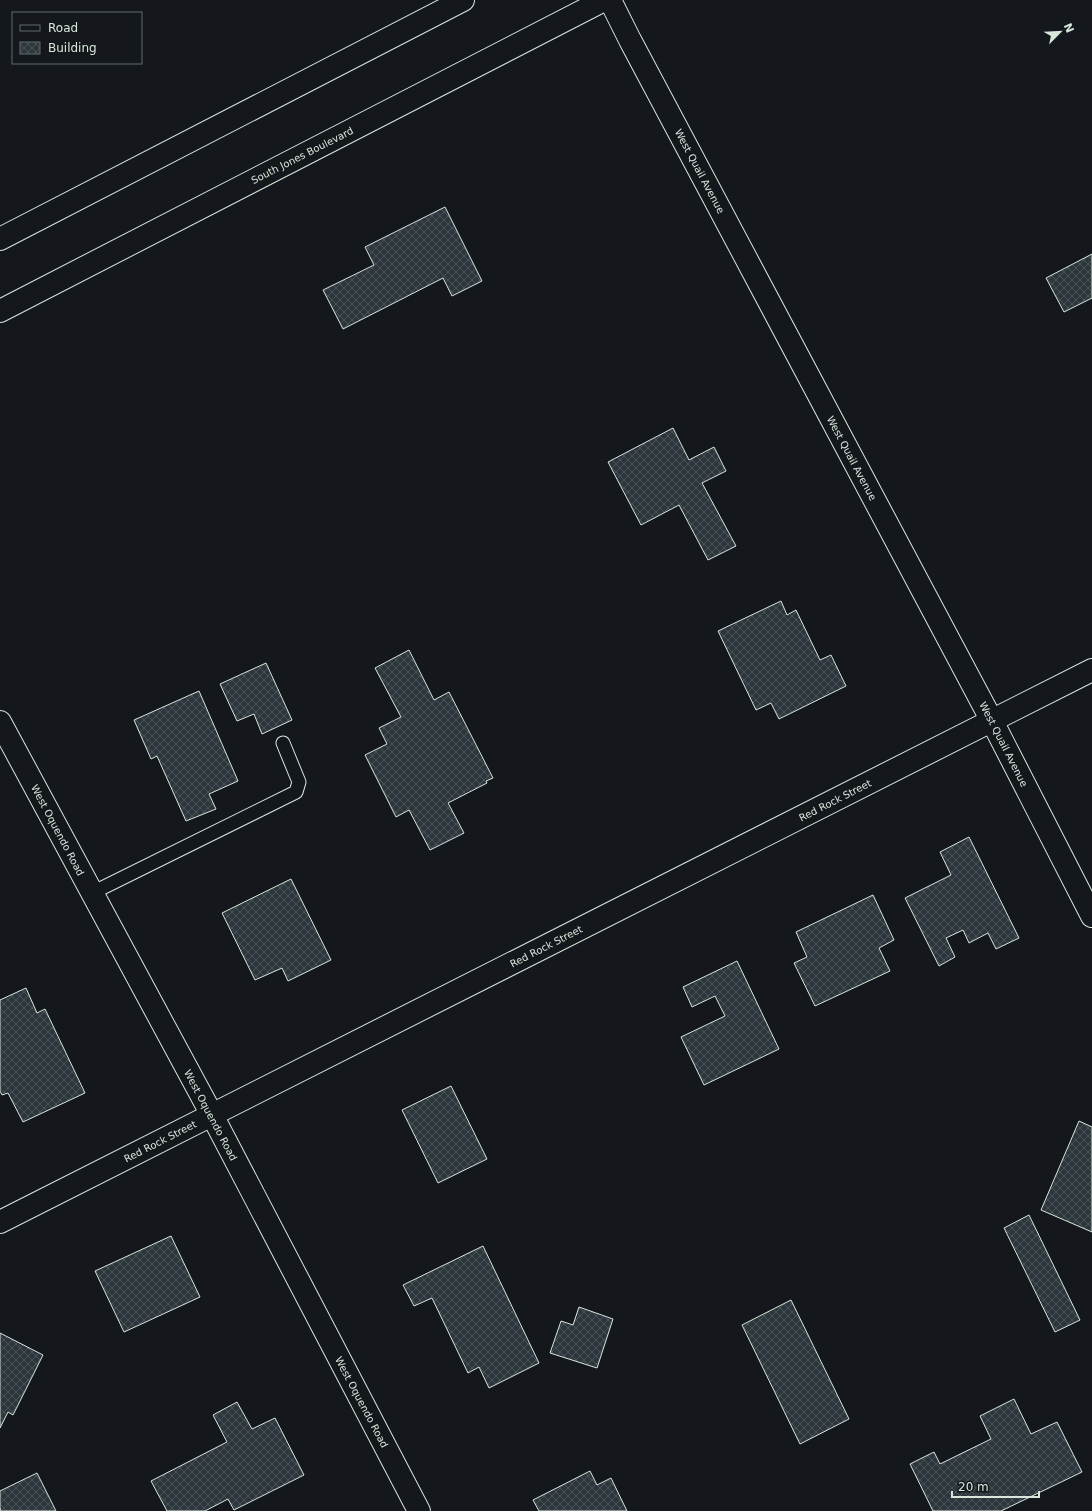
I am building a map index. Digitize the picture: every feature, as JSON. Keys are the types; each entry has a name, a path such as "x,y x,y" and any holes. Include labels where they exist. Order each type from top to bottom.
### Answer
{"street":[{"path":"0,239 463,0"},
{"name":"South Jones Boulevard","path":"0,310 604,0"},
{"name":"West Quail Avenue","path":"610,0 992,721 1092,916"},
{"name":"Red Rock Street","path":"0,1222 1092,670"},
{"name":"West Oquendo Road","path":"0,722 212,1115 419,1511"}],"lane":[{"path":"92,893 296,792 300,782 283,743"}],"building":[{"path":"445,207 482,281 452,296 443,278 343,329 323,290 374,265 365,247"},
{"path":"1092,254 1092,298 1064,312 1046,278"},
{"path":"673,428 689,460 714,447 726,471 702,483 736,546 708,560 679,505 641,525 608,462"},
{"path":"781,601 787,615 796,610 820,660 831,655 846,686 779,719 771,703 756,710 718,631"},
{"path":"409,650 434,700 449,692 493,778 486,781 487,783 448,803 464,833 430,850 409,810 396,817 365,755 387,744 379,728 401,717 375,668"},
{"path":"266,663 292,720 262,734 254,714 237,721 220,684"},
{"path":"199,691 238,781 209,794 216,809 186,821 157,756 151,759 134,720"},
{"path":"969,837 1019,938 996,949 988,933 969,943 963,930 946,938 955,957 939,966 905,898 951,875 940,852"},
{"path":"291,879 331,960 288,981 282,968 255,980 222,913"},
{"path":"873,895 894,940 879,948 890,971 815,1006 794,963 807,957 796,932"},
{"path":"737,961 779,1049 704,1085 681,1037 725,1016 715,996 692,1007 683,987"},
{"path":"26,988 37,1013 45,1009 85,1093 23,1122 8,1093 2,1095 0,1091 0,1000"},
{"path":"451,1086 487,1159 438,1183 402,1110"},
{"path":"1079,1121 1092,1127 1092,1232 1041,1210"},
{"path":"1029,1215 1080,1320 1055,1332 1004,1228"},
{"path":"171,1236 200,1297 124,1332 95,1271"},
{"path":"483,1246 539,1363 489,1388 479,1367 468,1373 432,1298 414,1306 403,1285"},
{"path":"791,1300 849,1419 800,1444 742,1325"},
{"path":"579,1307 613,1319 597,1368 550,1353 561,1321 573,1325"},
{"path":"0,1333 43,1355 13,1415 8,1412 0,1428"},
{"path":"1014,1399 1031,1434 1057,1422 1082,1472 1001,1511 933,1511 910,1464 934,1452 940,1464 991,1439 980,1416"},
{"path":"237,1402 252,1429 275,1418 304,1475 234,1510 228,1499 205,1511 167,1511 151,1481 227,1442 213,1415"},
{"path":"590,1471 597,1485 611,1478 627,1511 539,1511 533,1500"},
{"path":"37,1473 56,1511 1,1511 0,1491"}]}
